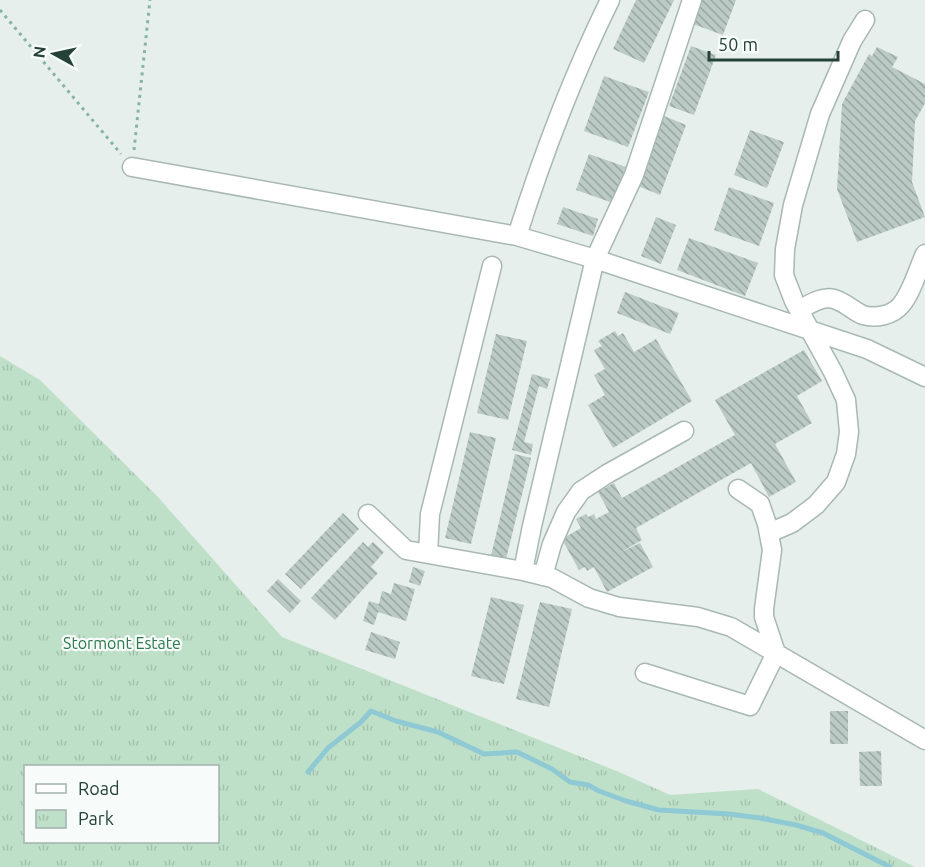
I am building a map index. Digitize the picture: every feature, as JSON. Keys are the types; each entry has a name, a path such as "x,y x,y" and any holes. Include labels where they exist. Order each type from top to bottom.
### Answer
{"lane":[{"path":"517,236 561,108 610,0"},
{"path":"523,571 534,515 595,259 634,175 692,0"},
{"path":"769,533 792,524 816,504 836,482 846,454 849,432 846,400 799,310 784,274 785,249 793,205 820,114 852,41 865,20"},
{"path":"132,167 517,236 595,259 867,349 925,377"},
{"path":"799,310 818,300 832,299 864,315 878,317 891,313 900,307 906,298 925,254"},
{"path":"428,554 430,514 492,266"},
{"path":"543,576 552,544 566,512 582,491 684,431"},
{"path":"645,673 750,706 776,653 764,616 772,550 760,504 738,489"},
{"path":"368,514 406,550 552,578 589,598 619,608 699,617 731,627 925,740"}],"path":[{"path":"132,167 150,0"},
{"path":"0,10 132,167"}],"green space":[{"name":"Stormont Estate","path":"0,356 40,380 157,496 282,637 619,772 670,795 758,789 915,867 0,867"}],"building":[{"path":"636,0 674,0 644,63 613,49"},
{"path":"702,0 736,0 723,35 693,24"},
{"path":"691,46 716,55 694,115 669,106"},
{"path":"877,47 898,57 892,67 925,84 925,103 915,121 912,182 925,217 857,242 837,189 842,104 869,54 872,56"},
{"path":"604,76 649,92 628,147 584,131"},
{"path":"664,116 686,125 660,195 638,186"},
{"path":"750,130 784,142 767,188 734,175"},
{"path":"589,154 626,167 613,203 576,190"},
{"path":"729,187 774,203 759,246 714,230"},
{"path":"563,207 598,219 593,236 557,224"},
{"path":"656,217 676,225 661,264 641,256"},
{"path":"689,238 758,263 745,296 677,270"},
{"path":"625,292 679,313 670,334 617,313"},
{"path":"615,331 618,336 623,333 634,352 656,339 692,401 613,448 588,405 605,395 594,375 605,369 594,350 602,346 598,341"},
{"path":"496,334 527,341 508,420 477,413"},
{"path":"804,350 822,381 797,396 812,423 775,444 796,482 769,497 751,463 636,528 642,540 621,552 640,543 653,567 607,592 594,567 587,571 585,567 579,570 562,539 581,528 576,519 586,514 588,517 594,514 596,519 609,512 598,492 614,483 622,498 735,435 715,400"},
{"path":"532,374 550,379 547,389 539,386 524,442 533,444 531,455 512,450"},
{"path":"470,432 496,438 471,544 445,538"},
{"path":"515,454 531,458 506,559 491,556"},
{"path":"343,513 359,529 301,589 285,574"},
{"path":"363,542 368,547 373,542 384,552 371,567 378,573 335,620 311,598"},
{"path":"413,567 425,571 420,586 409,582"},
{"path":"278,579 301,601 290,613 267,591"},
{"path":"394,583 415,589 406,621 378,612 374,625 363,621 369,601 379,604 382,591 391,594"},
{"path":"491,597 524,605 504,684 471,676"},
{"path":"540,602 572,609 549,707 516,699"},
{"path":"371,632 400,642 395,659 365,650"},
{"path":"830,711 848,711 848,744 830,744"},
{"path":"881,751 882,786 860,786 859,752"}],"waterway":[{"path":"308,772 328,748 361,722 371,711 396,721 438,732 484,754 517,752 552,769 570,782 588,785 626,801 659,810 760,818 823,833 890,867"}]}
